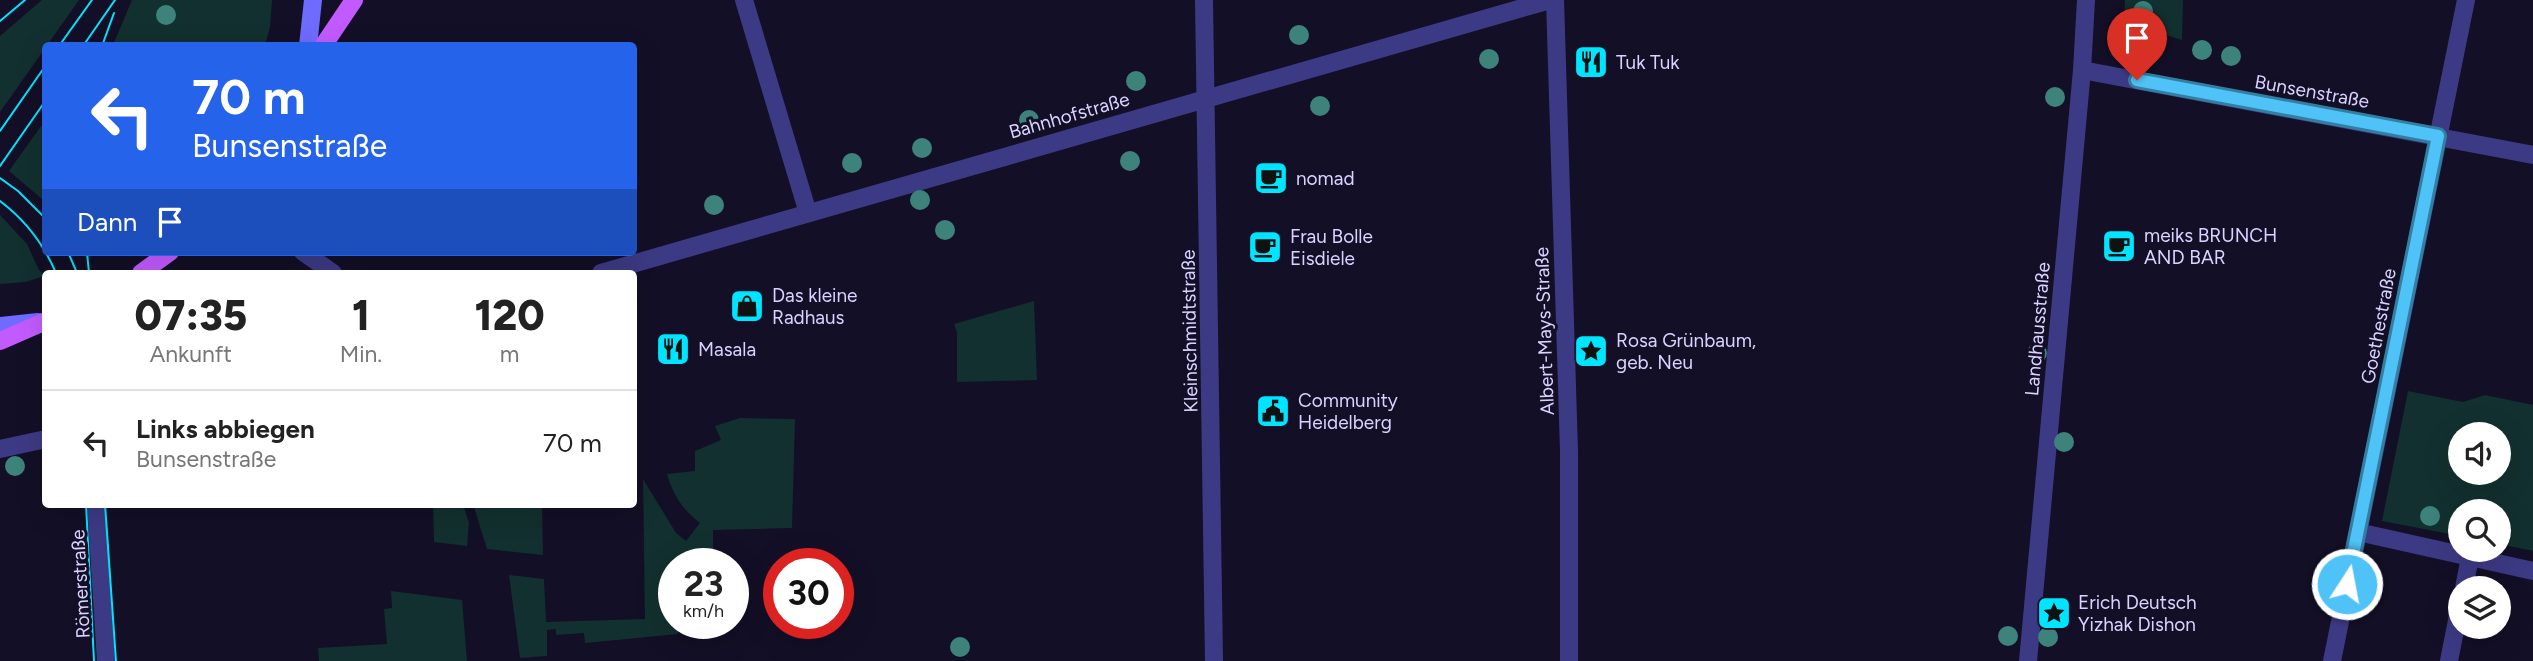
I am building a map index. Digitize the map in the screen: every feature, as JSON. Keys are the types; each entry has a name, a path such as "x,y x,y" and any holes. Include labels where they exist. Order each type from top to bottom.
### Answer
{"main road":[{"path":"308,42 313,0"},
{"path":"326,42 354,0"},
{"path":"145,270 164,256"},
{"path":"0,326 42,321"},
{"path":"0,341 42,323"}],"street":[{"path":"744,0 807,213"},
{"name":"Kleinschmidtstraße","path":"1204,0 1208,97 1214,661"},
{"name":"Bahnhofstraße","path":"611,270 1552,0"},
{"name":"Albert-Mays-Straße","path":"1552,0 1569,451 1569,661"},
{"name":"Landhausstraße","path":"2028,661 2087,0"},
{"name":"Goethestraße","path":"2332,661 2466,0"},
{"name":"Bunsenstraße","path":"2082,70 2533,155"},
{"path":"309,256 329,270"},
{"path":"0,449 42,440"},
{"name":"Römerstraße","path":"96,508 106,661"},
{"path":"2358,532 2448,552"},
{"path":"2492,562 2533,571"},
{"path":"2449,661 2453,639"}],"green space":[{"path":"42,0 79,0 49,42 42,42 42,52 0,112 0,36"},
{"path":"132,0 272,0 266,42 114,42"},
{"path":"2125,0 2183,0 2182,40 2124,22"},
{"path":"42,127 42,199 9,171"},
{"path":"0,215 27,244 42,277 25,282 0,284"},
{"path":"1034,301 1037,380 957,382 957,332 954,324"},
{"path":"2408,391 2463,402 2485,395 2533,405 2533,551 2511,546 2511,499 2448,499 2448,534 2382,521"},
{"path":"740,418 795,419 792,528 713,530 713,548 658,548 658,636 585,643 584,633 556,635 556,629 547,630 547,656 520,658 509,575 544,579 546,622 645,619 643,479 676,533 686,541 700,523 679,502 667,474 695,471 695,451 721,440 715,426"},
{"path":"433,508 464,508 469,523 467,546 434,542"},
{"path":"474,508 542,508 543,555 487,549"},
{"path":"391,591 462,600 467,661 319,661 318,648 387,644 384,609 392,608"}],"tram line":[{"path":"0,21 25,0"},
{"path":"62,42 92,0"},
{"path":"86,42 115,0"},
{"path":"103,42 114,13"},
{"path":"0,131 42,71"},
{"path":"0,166 42,106"},
{"path":"0,178 18,191 42,215"},
{"path":"0,201 17,216 42,247"},
{"path":"48,256 55,270"},
{"path":"70,256 76,270"},
{"path":"87,256 89,270"},
{"path":"86,508 94,661"},
{"path":"105,508 116,661"}],"place":[{"name":"Tuk Tuk","path":"1591,62"},
{"name":"nomad","path":"1271,178"},
{"name":"meiks BRUNCH AND BAR","path":"2119,246"},
{"name":"Frau Bolle Eisdiele","path":"1265,247"},
{"name":"Das kleine Radhaus","path":"747,306"},
{"name":"Masala","path":"673,349"},
{"name":"Rosa Grünbaum, geb. Neu","path":"1591,351"},
{"name":"Community Heidelberg","path":"1273,411"},
{"name":"Erich Deutsch Yizhak Dishon","path":"2054,613"}],"route":[{"path":"2137,80 2438,136 2347,584"}]}
